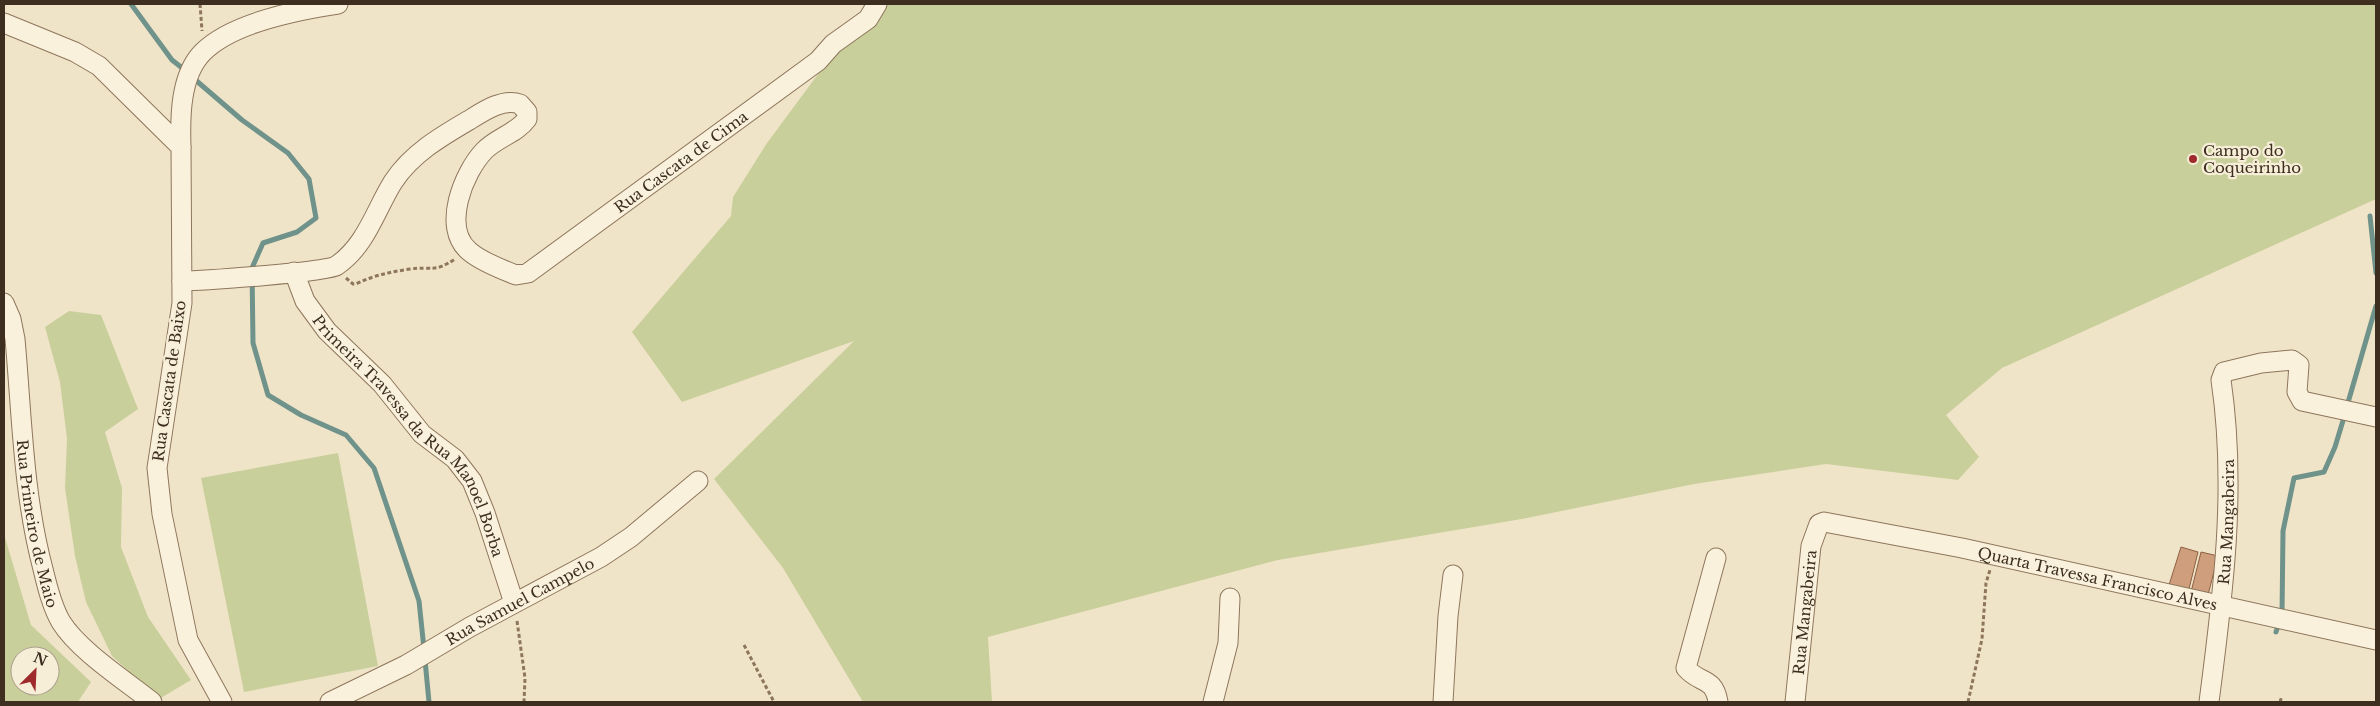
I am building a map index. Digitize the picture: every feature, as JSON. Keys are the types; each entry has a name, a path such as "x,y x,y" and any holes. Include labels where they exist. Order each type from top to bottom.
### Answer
{"street":[{"path":"199,58 249,25 312,8 338,4"},
{"name":"Rua Cascata de Cima","path":"468,251 516,276 528,273 818,60 833,44 868,19 877,4"},
{"path":"4,23 75,52 98,66 181,147"},
{"name":"Rua Cascata de Baixo","path":"199,58 187,84 180,115 182,303 157,468 162,514 188,640 222,702"},
{"path":"182,281 205,282 265,274 335,268 357,246 369,229 394,182 414,157 476,116 510,102 520,104 527,112 527,119 485,149 468,174 460,195 456,225 460,239 468,251"},
{"name":"Primeira Travessa da Rua Manoel Borba","path":"294,272 305,301 327,332 382,384 419,431 455,459 472,481 485,513 514,604"},
{"name":"Rua Primeiro de Maio","path":"4,303 11,319 15,339 29,508 50,592 62,622 90,654 152,702"},
{"name":"Rua Mangabeira","path":"2209,702 2222,605 2229,491 2228,437 2221,380 2224,372 2284,359 2297,361 2300,370 2299,398 2302,401 2376,417"},
{"name":"Rua Samuel Campelo","path":"330,702 406,665 434,647 601,557 631,537 698,481"},
{"name":"Quarta Travessa Francisco Alves","path":"1819,524 1832,522 2222,605 2376,640"},
{"name":"Rua Mangabeira","path":"1795,702 1812,546 1819,524"},
{"path":"1716,558 1686,668 1709,682 1713,687 1718,702"},
{"path":"1443,702 1448,616 1453,575"},
{"path":"1213,702 1228,643 1230,598"}],"path":[{"path":"199,58 200,4"},
{"path":"335,268 353,284 356,284 375,275 413,269 441,269 468,251"},
{"path":"1968,702 1982,639 1986,583 1994,556"},
{"path":"514,604 525,678 524,702"},
{"path":"744,645 774,702"},
{"path":"2280,702 2282,696"}],"green space":[{"path":"870,4 2376,4 2376,199 2002,368 1946,415 1979,457 1958,480 1826,464 1694,484 1527,518 1278,560 988,637 992,702 863,702 783,568 714,479 854,341 682,402 632,332 731,216 733,197 767,143"},
{"path":"69,311 101,315 138,409 105,432 122,488 121,547 148,617 191,680 159,699 112,656 86,602 75,556 65,488 67,439 60,382 45,327"},
{"path":"338,453 378,666 244,692 201,478"},
{"path":"4,534 31,625 53,646 10,646 10,696 60,696 60,653 91,682 78,702 4,702"}],"building":[{"path":"2181,547 2198,552 2189,589 2169,585"},
{"path":"2201,552 2218,556 2208,595 2191,592"}],"waterway":[{"path":"131,4 172,60 186,71"},
{"path":"192,77 242,120 288,153 309,179 316,218 297,232 263,243 252,268 253,343 268,395 301,415 346,435 374,468 419,601 424,649"},
{"path":"2370,216 2376,273"},
{"path":"2347,406 2376,306"},
{"path":"2282,615 2283,531 2294,478 2324,472 2335,447 2345,414"},
{"path":"2276,632 2279,623"},
{"path":"425,660 429,702"}],"place":[{"name":"Campo do Coqueirinho","path":"2193,159"}]}
